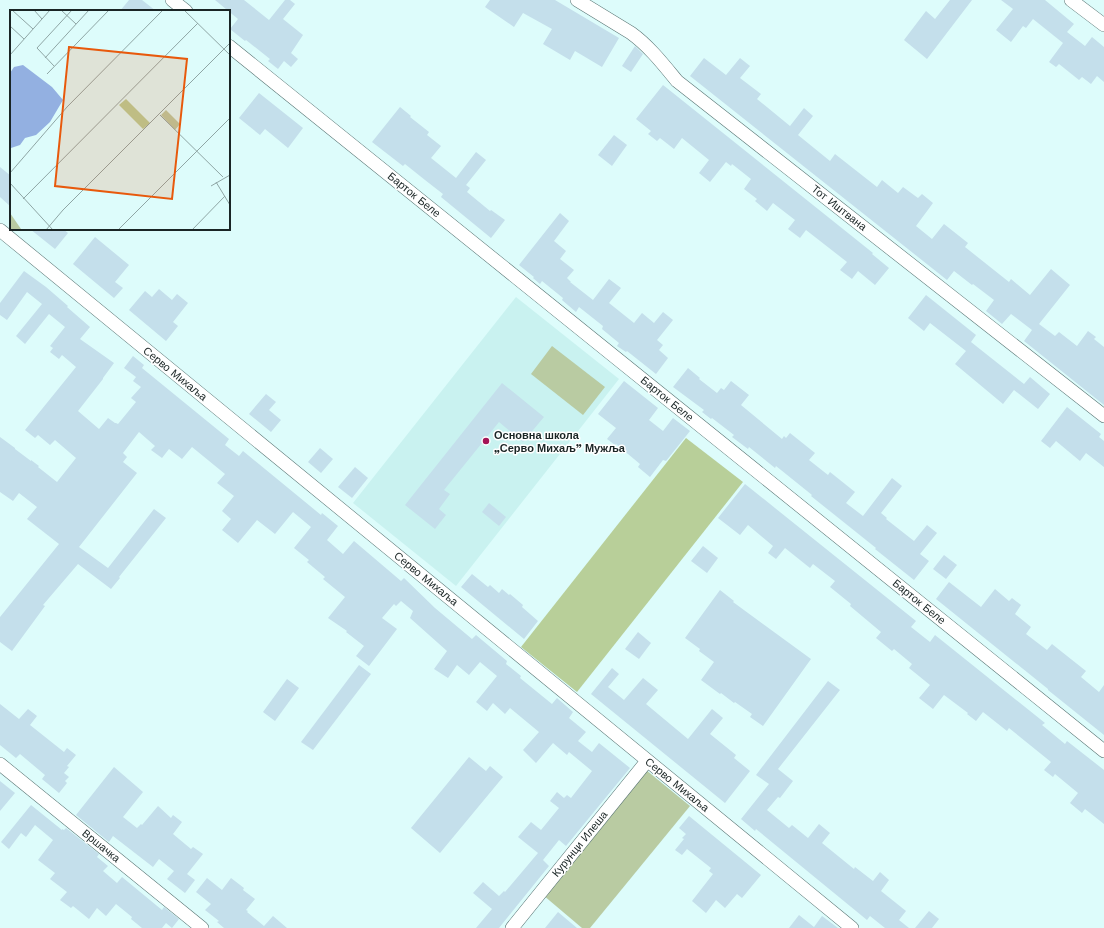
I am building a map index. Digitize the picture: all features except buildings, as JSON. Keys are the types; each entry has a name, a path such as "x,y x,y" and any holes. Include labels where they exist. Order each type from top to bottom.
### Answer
{"street":[{"path":"172,0 185,10"},
{"name":"Тот Иштвана","path":"577,0 639,39 677,81 1104,416"},
{"path":"1071,0 1104,25"},
{"name":"Барток Беле","path":"230,47 1104,751"},
{"name":"Серво Михаља","path":"0,230 852,928"},
{"name":"Курунци Илеша","path":"512,928 648,761"},
{"name":"Вршачка","path":"0,764 202,928"}],"shaded area":[{"name":"Основна школа „Серво Михаљ” Мужља","path":"516,297 619,379 456,586 353,503"}],"green space":[{"path":"552,346 605,387 583,415 531,374"},
{"path":"686,438 743,482 577,692 521,647"},
{"path":"646,770 690,806 590,928 582,928 543,895"}],"place":[{"name":"Основна школа „Серво Михаљ” Мужља","path":"486,441"}]}
